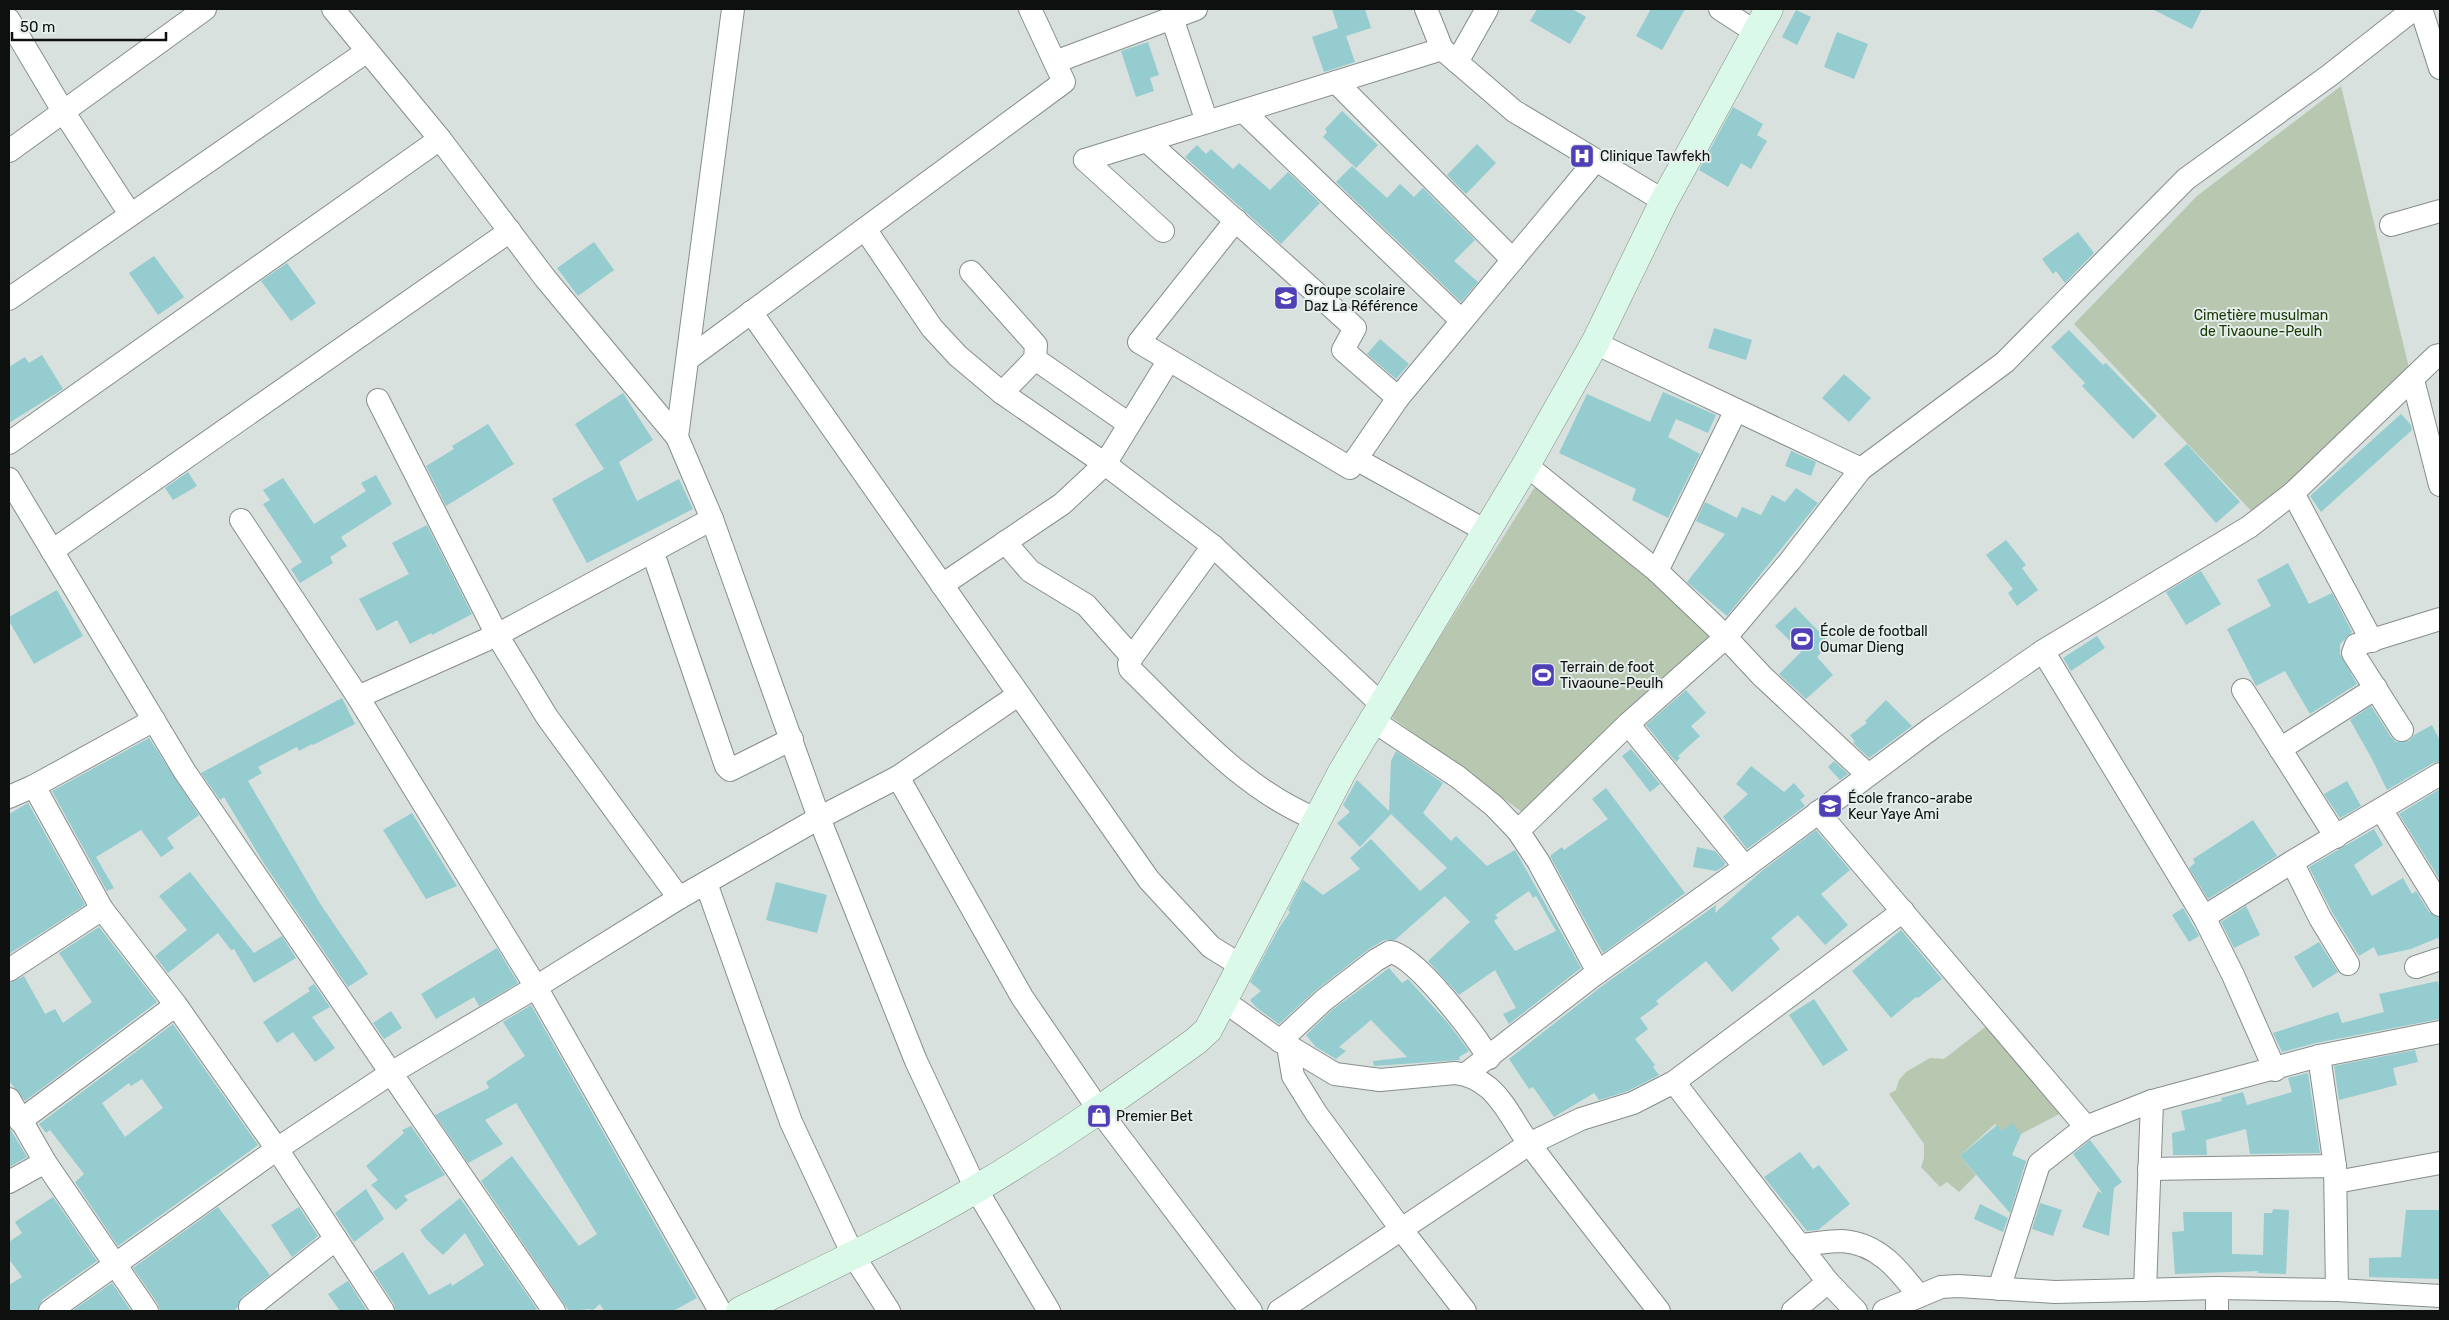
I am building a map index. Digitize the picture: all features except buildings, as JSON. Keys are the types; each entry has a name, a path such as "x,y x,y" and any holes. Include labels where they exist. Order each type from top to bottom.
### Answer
{"street":[{"path":"9,151 205,9"},
{"path":"333,9 366,52 440,139 545,278 677,437 712,519 820,818 916,1061 976,1189 1049,1311"},
{"path":"677,437 733,9"},
{"path":"688,359 1064,82 1030,9"},
{"path":"1055,62 1196,9"},
{"path":"1426,9 1449,56 1514,111 1664,201"},
{"path":"1163,231 1085,160 1336,82 1449,56 1487,9"},
{"path":"740,1311 853,1255 976,1189 1100,1110 1202,1036 1215,1019 1316,819 1377,713 1526,465 1595,343 1664,201 1763,21 1720,9"},
{"path":"1518,831 1628,724 1726,637 1790,561 1861,469 2005,362 2186,179 2330,75 2414,9"},
{"path":"2421,9 2440,68"},
{"path":"1172,18 1207,122"},
{"path":"9,20 63,112 130,214"},
{"path":"9,299 366,52"},
{"path":"1336,82 1513,260"},
{"path":"1242,111 1462,321"},
{"path":"9,443 440,139"},
{"path":"1147,141 1355,328 1343,350 1398,398"},
{"path":"1236,220 1139,342 1350,468 1398,398 1595,161"},
{"path":"2391,225 2440,212"},
{"path":"864,229 932,328 958,356 1002,393 1105,464 1213,546 1377,713 1494,806 1518,831 1538,861 1598,972"},
{"path":"52,551 510,231"},
{"path":"971,272 1036,345 1035,359 1002,393"},
{"path":"751,312 1149,880 1211,947 1242,966"},
{"path":"1595,343 1861,469"},
{"path":"1466,1074 1598,972 1746,868 1868,774 2043,650 2249,527 2293,493 2414,380 2436,356 2440,355"},
{"path":"1035,359 1129,424"},
{"path":"942,585 1062,504 1105,464 1169,360"},
{"path":"2414,380 2440,485"},
{"path":"378,400 497,634 547,717 679,898"},
{"path":"1657,571 1736,410"},
{"path":"1356,459 1486,531"},
{"path":"1526,465 1657,571 1726,637 1762,676 1868,774"},
{"path":"9,479 185,772 554,1311"},
{"path":"2293,493 2372,641"},
{"path":"358,697 497,634 712,519"},
{"path":"241,520 358,697 536,987 720,1311"},
{"path":"1005,542 1030,572 1086,605 1132,657"},
{"path":"1213,546 1132,657 1129,664 1130,669 1229,764 1268,795 1292,809 1316,819"},
{"path":"653,552 726,766 730,770 792,739"},
{"path":"2402,730 2353,653 2356,645 2440,619"},
{"path":"2043,650 2204,917 2233,975 2275,1070"},
{"path":"2280,749 2376,688"},
{"path":"2243,690 2336,837"},
{"path":"50,1311 277,1149 391,1073 536,987 679,898 898,776 1018,695"},
{"path":"9,797 34,786 154,720"},
{"path":"1628,724 1746,868"},
{"path":"2204,917 2292,862 2382,811 2440,774"},
{"path":"898,776 1022,997 1100,1110 1251,1311"},
{"path":"34,786 102,909 176,1005 277,1149 383,1311"},
{"path":"2382,811 2440,905"},
{"path":"1818,812 2086,1127"},
{"path":"2292,862 2320,918 2348,964"},
{"path":"706,883 791,1122 853,1255 889,1311"},
{"path":"9,970 102,909"},
{"path":"1279,1311 1529,1144 1581,1119 1633,1103 1674,1082 1903,911"},
{"path":"1284,1044 1324,1000 1376,960 1390,952 1403,956 1447,1001 1470,1028 1489,1058"},
{"path":"2416,967 2440,959"},
{"path":"1224,1001 1284,1044 1335,1074 1360,1079 1380,1080 1440,1073 1466,1074 1490,1089 1508,1111 1529,1144 1659,1311"},
{"path":"20,1121 176,1005"},
{"path":"1999,1289 2039,1164 2086,1127 2152,1101 2275,1070 2319,1056 2440,1032"},
{"path":"1284,1044 1300,1088 1401,1229 1464,1311"},
{"path":"2319,1056 2335,1174 2337,1290"},
{"path":"1674,1082 1828,1282 1856,1311"},
{"path":"9,1099 44,1162 147,1311"},
{"path":"2145,1290 2152,1101"},
{"path":"9,1182 44,1162"},
{"path":"2149,1169 2335,1174 2440,1163"},
{"path":"250,1307 336,1239"},
{"path":"1799,1245 1843,1241 1870,1249 1887,1258 1919,1296"},
{"path":"1793,1311 1828,1282"},
{"path":"1884,1311 1941,1287 1999,1289 2056,1302 2145,1290 2217,1288 2337,1290 2369,1302 2440,1296"},
{"path":"2217,1288 2217,1311"}],"green space":[{"name":"Cimetière musulman de Tivaoune-Peulh","path":"2341,86 2410,372 2257,517 2074,324 2197,196"},
{"name":"Terrain de foot Tivaoune-Peulh","path":"1538,482 1715,633 1522,812 1390,716"},
{"path":"1989,1024 2063,1112 2021,1134 2012,1124 2002,1131 1995,1124 1960,1156 1976,1175 1959,1192 1947,1182 1940,1187 1921,1167 1924,1158 1924,1144 1889,1094 1896,1090 1899,1080 1906,1072 1930,1058 1944,1059"}],"place":[{"name":"Clinique Tawfekh","path":"1582,156"},
{"name":"Groupe scolaire Daz La Référence","path":"1286,298"},
{"name":"École de football Oumar Dieng","path":"1802,639"},
{"name":"Terrain de foot Tivaoune-Peulh","path":"1543,675"},
{"name":"École franco-arabe Keur Yaye Ami","path":"1830,806"},
{"name":"Premier Bet","path":"1099,1116"}]}
